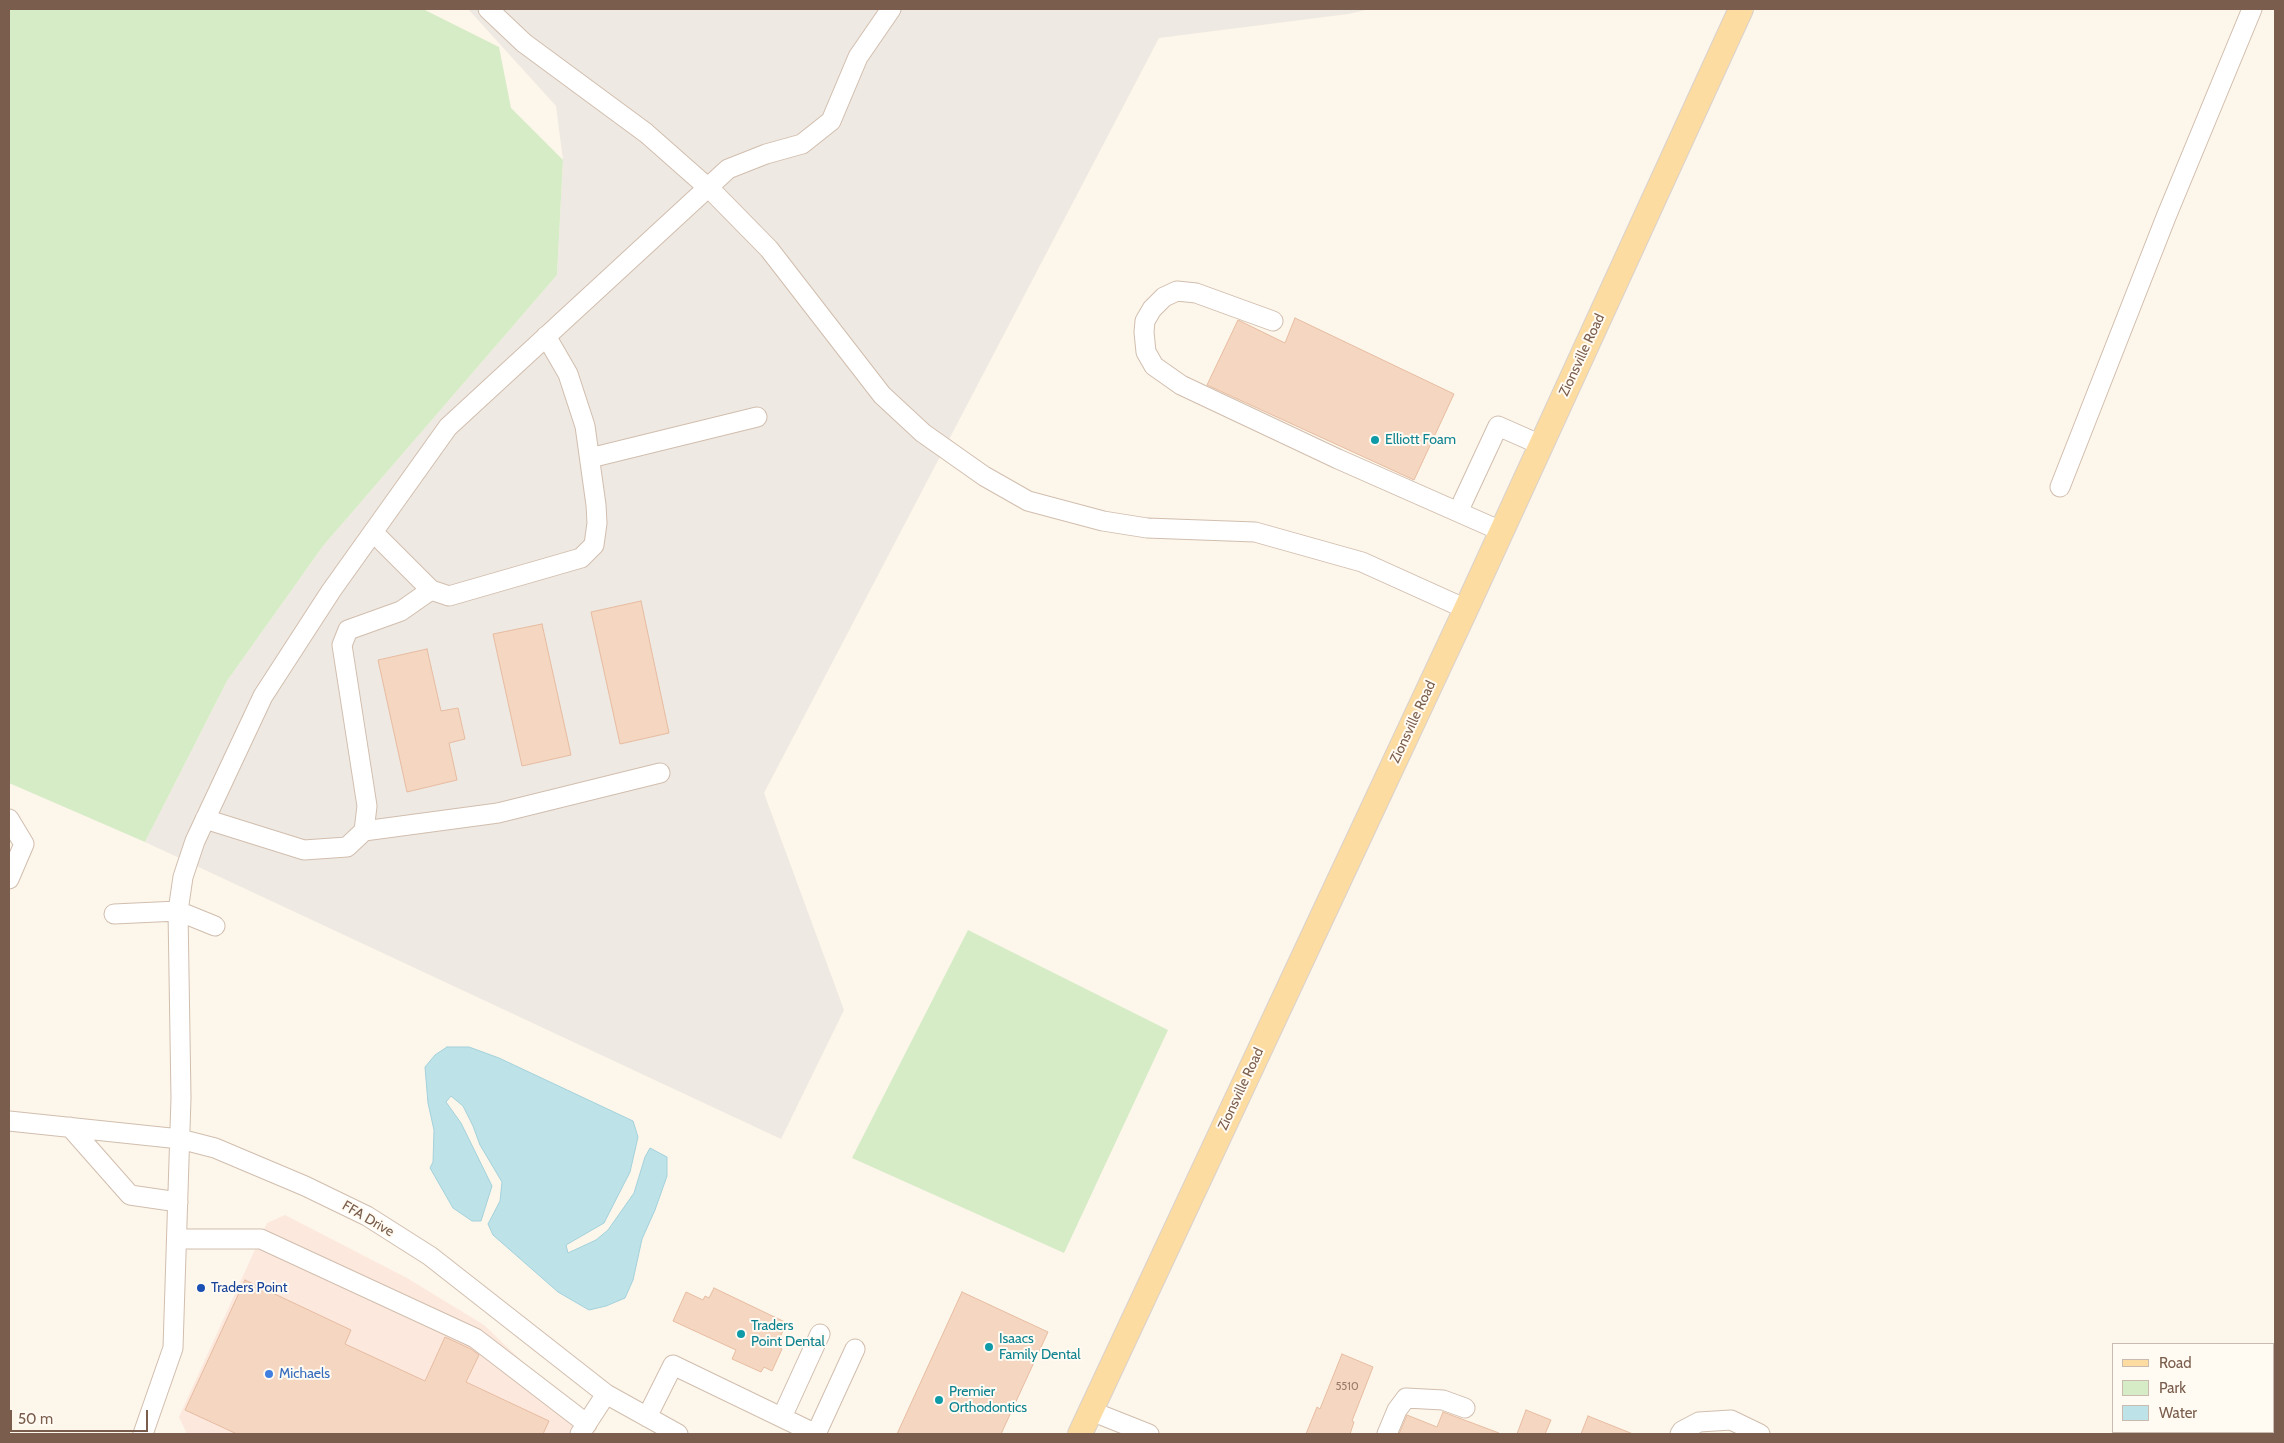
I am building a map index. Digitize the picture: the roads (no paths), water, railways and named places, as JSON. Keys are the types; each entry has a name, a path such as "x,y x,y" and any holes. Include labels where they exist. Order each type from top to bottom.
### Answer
{"main road":[{"name":"Zionsville Road","path":"1080,1434 1466,609 1741,9"}],"street":[{"path":"488,9 524,43 646,133 708,188 769,249 882,395 923,434 984,476 1028,501 1103,521 1147,528 1255,532 1362,562 1466,609"},
{"path":"143,1434 173,1348 180,1139 178,911 183,877 195,841 263,696 331,591 448,427 728,169 766,154 802,144 831,121 858,57 891,9"},
{"path":"2060,487 2166,217 2252,9"},
{"path":"1273,321 1214,298 1196,293 1177,292 1164,297 1152,309 1146,321 1144,332 1146,352 1154,366 1181,385 1501,531"},
{"path":"373,532 431,590 449,596 581,558 594,545 597,522 585,426 568,374 546,336"},
{"path":"590,458 757,417"},
{"path":"1458,512 1498,426 1541,445"},
{"path":"364,831 367,806 342,644 348,630 401,611 431,590"},
{"path":"205,819 304,850 347,847 364,831 498,812 660,773"},
{"path":"9,819 24,844 9,879"},
{"path":"114,914 178,911 215,926"},
{"name":"FFA Drive","path":"9,1120 180,1139 215,1148 305,1186 367,1216 430,1256 606,1394 678,1434"},
{"path":"70,1127 130,1195 178,1202"},
{"path":"177,1239 262,1239 475,1338 584,1429 606,1394"},
{"path":"782,1417 820,1334"},
{"path":"647,1417 674,1365 816,1434 855,1349"},
{"path":"1387,1434 1397,1410 1406,1398 1443,1400 1464,1408"},
{"path":"1091,1412 1149,1434"},
{"path":"1680,1434 1699,1422 1731,1420 1760,1434"}],"water":[{"path":"447,1047 469,1047 499,1058 633,1121 638,1137 630,1172 604,1223 566,1245 568,1253 596,1240 608,1230 634,1193 645,1157 650,1148 667,1157 667,1176 642,1239 633,1280 625,1298 606,1306 589,1310 558,1292 493,1235 488,1224 500,1201 502,1182 480,1145 463,1106 451,1096 446,1102 461,1123 492,1186 481,1221 472,1221 453,1208 430,1168 433,1162 434,1130 428,1103 425,1067 435,1055"}],"place":[{"name":"Elliott Foam","path":"1375,440"},
{"name":"Traders Point","path":"201,1288"},
{"name":"Traders Point Dental","path":"741,1334"},
{"name":"Isaacs Family Dental","path":"989,1347"},
{"name":"Michaels","path":"269,1374"},
{"name":"Premier Orthodontics","path":"939,1400"}]}
